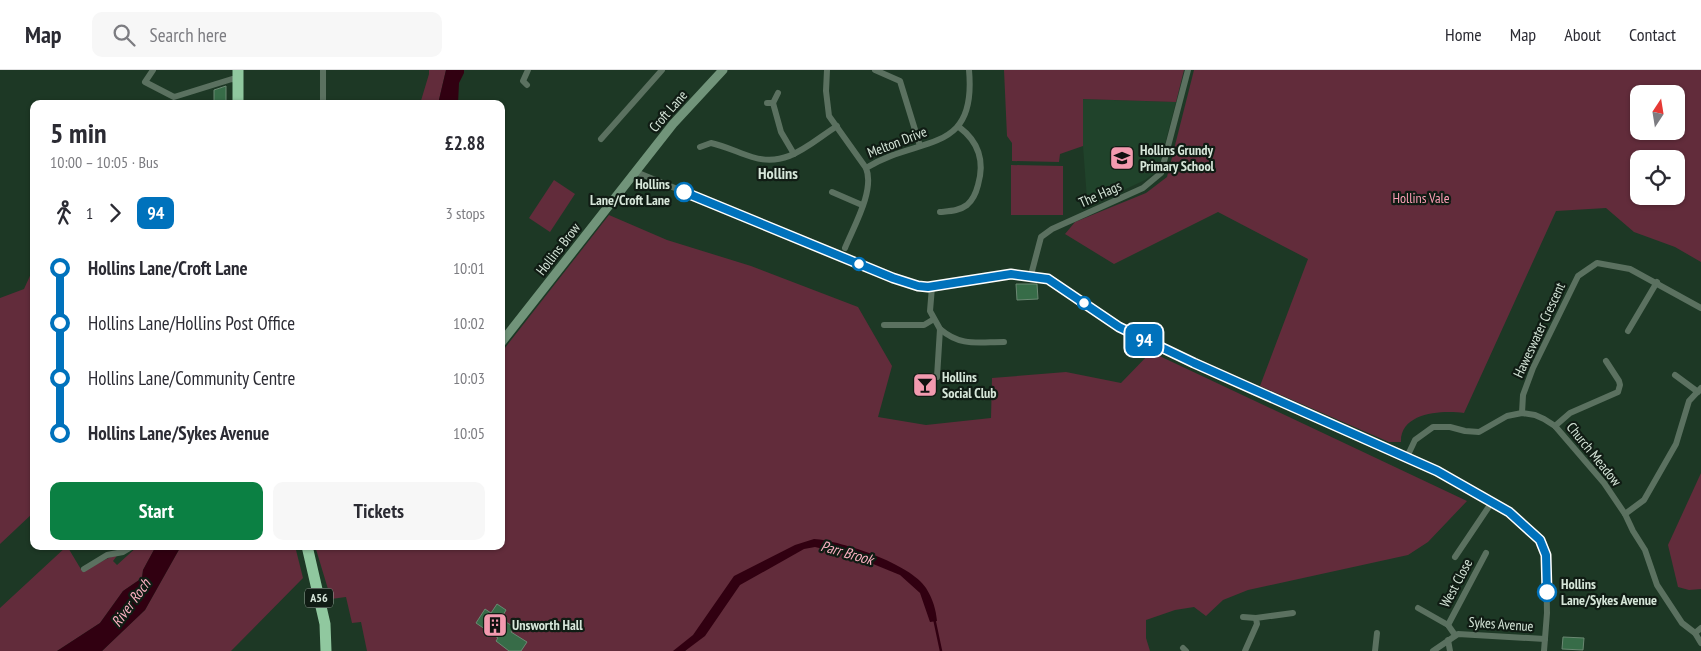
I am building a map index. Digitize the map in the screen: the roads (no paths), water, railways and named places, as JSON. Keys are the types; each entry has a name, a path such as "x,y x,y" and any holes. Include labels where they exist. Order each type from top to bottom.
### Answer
{"highway":[{"path":"238,75 238,100"},
{"name":"A56","path":"307,550 325,624 326,651"}],"street":[{"path":"153,70 145,82 174,97 232,80 238,75"},
{"path":"323,70 323,100"},
{"path":"527,85 523,81 528,70"},
{"path":"601,139 662,70"},
{"name":"Croft Lane","path":"636,172 673,124 723,70"},
{"path":"826,70 829,116 866,168"},
{"path":"875,70 898,79"},
{"path":"940,212 958,210 970,202 976,193 981,171 981,158 976,145 967,133 959,127 964,120 970,97 969,70"},
{"name":"The Hags","path":"1031,275 1041,237 1052,229 1143,188 1161,173 1188,70"},
{"path":"898,79 904,73"},
{"path":"898,79 920,146"},
{"path":"778,93 770,103 781,132 794,154"},
{"path":"700,147 711,143 753,158 773,161 784,159 794,154 837,126"},
{"name":"Melton Drive","path":"845,248 868,192 869,180 866,168 884,158 937,140 959,127"},
{"path":"636,172 893,278 918,286 932,287 1000,275 1031,275 1048,279 1119,327 1437,471 1509,512 1540,540 1546,555 1546,640 1544,651"},
{"name":"Hollins Brow","path":"505,338 636,172"},
{"path":"832,192 862,205"},
{"name":"Haweswater Crescent","path":"1522,413 1523,394 1533,368 1578,276 1597,263 1630,269 1657,282 1701,308"},
{"path":"1628,331 1657,282"},
{"path":"932,287 930,311 940,329 951,338 962,343 1004,342"},
{"path":"884,325 924,325 934,318"},
{"path":"937,377 940,329"},
{"path":"1555,426 1570,412 1618,392 1619,381 1606,362"},
{"path":"1625,514 1644,500 1676,444 1689,401 1700,390 1675,375"},
{"path":"1407,457 1415,440 1433,427 1450,427 1479,432 1507,416 1522,413"},
{"name":"Church Meadow","path":"1522,413 1535,415 1555,426 1599,476 1625,514 1645,550 1657,585 1682,623 1695,633 1701,643"},
{"path":"1455,557 1492,502"},
{"path":"84,569 110,554 126,550"},
{"name":"West Close","path":"1448,625 1486,553"},
{"path":"1418,608 1448,625 1454,635 1433,651"},
{"path":"1243,616 1256,618 1293,613"},
{"path":"1245,651 1257,624 1256,618"},
{"path":"1695,633 1701,628"},
{"path":"1375,651 1376,633"},
{"name":"Sykes Avenue","path":"1454,635 1461,633 1546,640"},
{"path":"1448,640 1450,651"}],"water":[{"path":"446,70 464,70 459,83 458,100 439,100"},
{"path":"814,539 858,549 906,570 918,579 931,596 937,621 930,622 920,593 900,575 856,557 815,547 804,549 740,585 705,636 685,651 673,651 693,635 734,576 795,545"},
{"name":"River Roch","path":"154,550 179,550 145,610 102,651 57,651 100,623 123,591 142,578 143,570"}],"waterway":[{"name":"Parr Brook","path":"934,618 941,651"}],"place":[{"name":"Hollins Grundy Primary School","path":"1122,158"},
{"name":"Hollins Lane/Croft Lane","path":"684,192"},
{"name":"Hollins Social Club","path":"925,385"},
{"name":"Hollins Lane/Sykes Avenue","path":"1547,592"},
{"name":"Unsworth Hall","path":"495,625"}],"district":[{"name":"Hollins","path":"778,173"}],"park label":[{"name":"Hollins Vale","path":"1421,198"}]}
